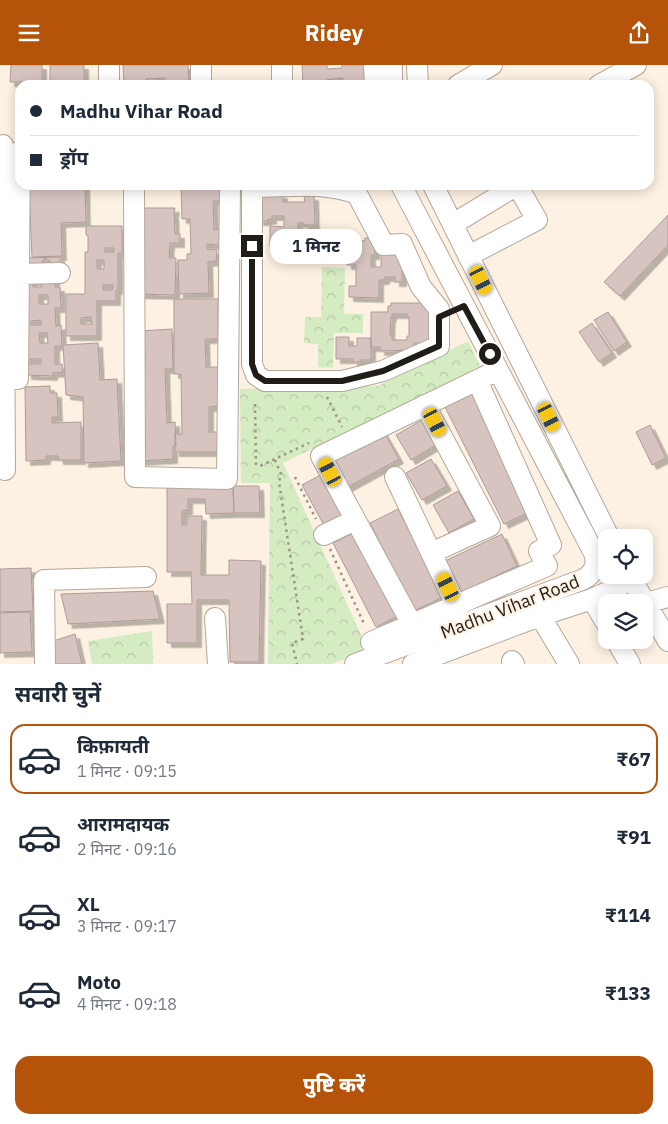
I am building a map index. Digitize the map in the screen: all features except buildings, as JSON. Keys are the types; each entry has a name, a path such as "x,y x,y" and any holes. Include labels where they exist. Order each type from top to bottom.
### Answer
{"street":[{"path":"100,65 100,80"},
{"path":"109,65 109,80"},
{"path":"201,65 201,80"},
{"path":"282,65 282,80"},
{"path":"374,65 375,80"},
{"path":"392,65 392,80"},
{"path":"417,65 418,80"},
{"path":"468,80 492,65"},
{"path":"608,80 636,65"},
{"path":"11,147 11,183 11,470 19,274 11,183"},
{"path":"134,190 135,477 226,479 230,190"},
{"path":"252,190 252,364 256,375 265,381 342,381 383,371 439,346 440,309 421,287 402,244 384,245 357,194 347,190"},
{"name":"Madhu Vihar Road","path":"404,190 594,553 595,565 590,575 584,579 418,647"},
{"path":"435,190 605,529"},
{"path":"452,224 509,190"},
{"path":"448,275 537,220 520,190"},
{"path":"19,274 60,273"},
{"path":"439,317 464,306"},
{"path":"418,647 356,520 321,456 498,370"},
{"path":"418,647 456,605 547,566 539,551 551,545 478,380"},
{"path":"426,405 490,526 431,553"},
{"path":"395,477 456,605"},
{"path":"324,535 356,520"},
{"path":"590,575 598,596"},
{"path":"44,664 44,580 146,577"},
{"name":"Madhu Vihar Road","path":"603,594 622,584"},
{"name":"Madhu Vihar Road","path":"355,664 540,616 598,596"},
{"path":"653,601 668,597"},
{"path":"653,615 668,641"},
{"path":"540,616 569,664"},
{"path":"215,618 218,664"},
{"path":"371,642 418,647"},
{"path":"621,649 630,664"}],"path":[{"path":"327,396 342,427"},
{"path":"255,404 256,464 260,466 275,460 281,474 279,482 304,639 292,643 297,664"},
{"path":"296,477 371,642"}],"green space":[{"path":"322,267 345,268 344,314 363,314 363,333 334,333 333,368 318,367 318,344 304,343 305,317 321,317"},
{"path":"468,341 480,366 283,463 368,650 331,664 268,664 270,483 241,483 240,389 378,386"},
{"path":"152,631 153,664 92,664 88,641"}],"route":[{"path":"252,246 252,364 256,375 265,381 342,381 383,371 439,346 439,317 464,306 490,354"}]}
